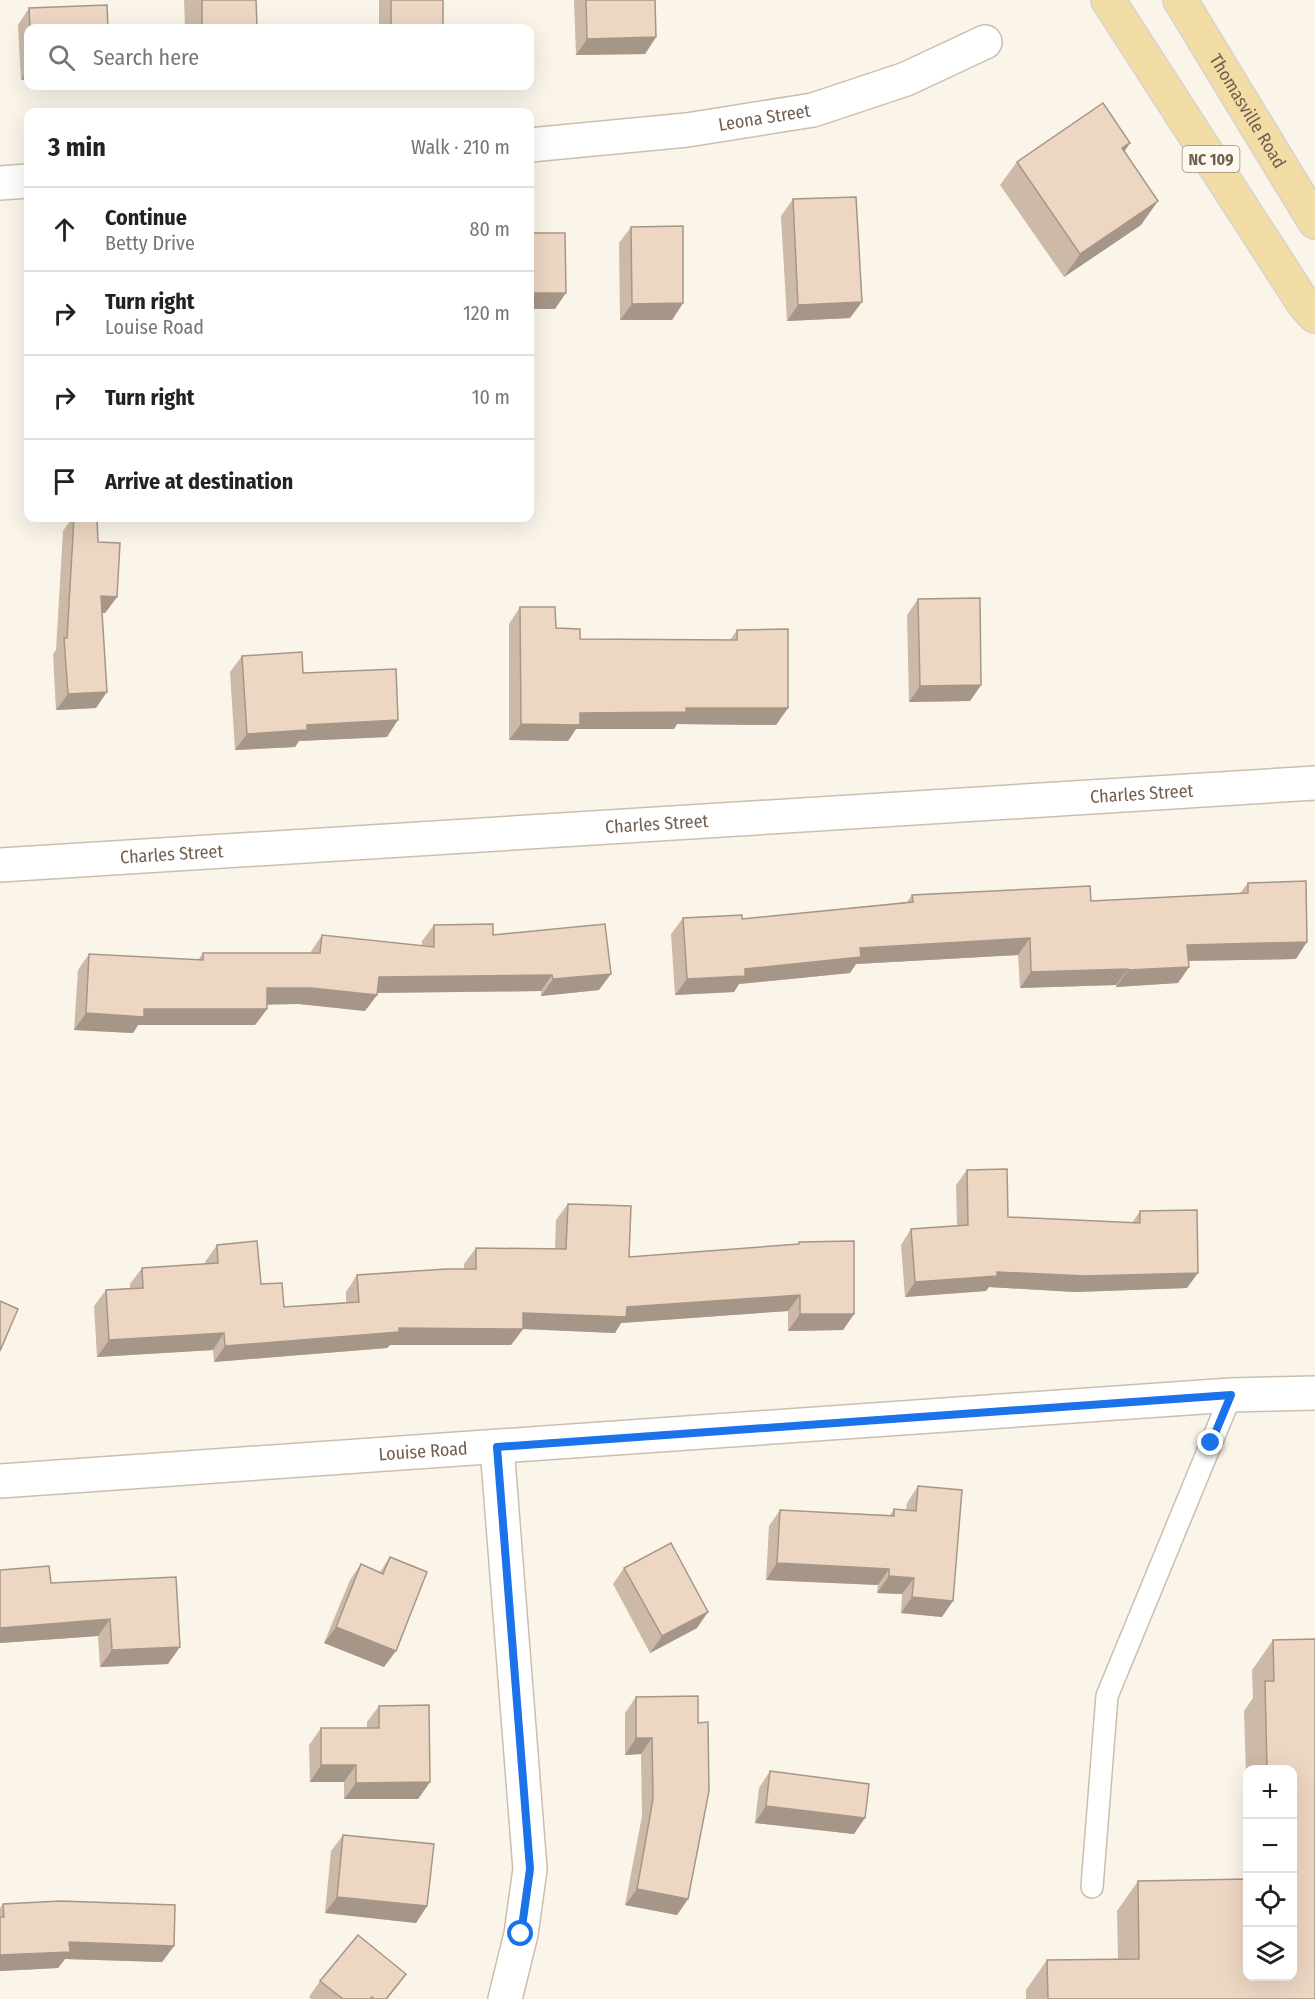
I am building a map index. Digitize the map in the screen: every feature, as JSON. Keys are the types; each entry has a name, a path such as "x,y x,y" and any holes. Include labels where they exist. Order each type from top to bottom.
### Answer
{"main road":[{"name":"NC 109","path":"1108,0 1304,304 1315,316"},
{"name":"Thomasville Road","path":"1180,0 1315,222"}],"street":[{"name":"Leona Street","path":"534,145 687,130 813,110 906,79 985,42"},
{"path":"0,183 24,181"},
{"name":"Charles Street","path":"0,865 1315,783"},
{"name":"Louise Road","path":"0,1481 1231,1395 1315,1393"},
{"path":"497,1447 530,1869 521,1934 505,1999"}],"lane":[{"path":"1092,1887 1107,1696 1231,1395"}],"building":[{"path":"202,0 256,0 257,24 202,24"},
{"path":"391,0 443,0 443,24 391,24"},
{"path":"586,0 655,0 656,37 587,39"},
{"path":"107,5 108,24 30,24 29,8"},
{"path":"1103,103 1130,143 1122,148 1158,201 1080,254 1017,162"},
{"path":"856,197 862,302 798,305 793,199"},
{"path":"683,226 683,303 632,304 631,227"},
{"path":"534,233 565,233 566,293 534,293"},
{"path":"74,522 97,522 98,542 120,543 117,597 101,596 107,692 68,694 64,638 67,638"},
{"path":"980,598 981,685 920,686 918,599"},
{"path":"520,607 555,607 556,628 580,629 580,639 737,640 737,630 788,629 788,708 686,708 686,712 580,713 580,725 521,724"},
{"path":"302,652 303,673 396,669 398,720 307,725 307,730 247,734 242,656"},
{"path":"1306,881 1307,942 1187,945 1189,967 1031,972 1030,938 860,948 861,957 745,969 745,976 687,979 683,918 742,915 742,919 913,902 912,895 1090,886 1091,901 1248,893 1248,883"},
{"path":"493,924 493,935 605,924 611,974 553,979 552,975 379,977 377,995 311,988 267,988 267,1009 144,1009 144,1017 86,1013 89,954 203,960 203,953 320,953 322,935 434,947 434,925"},
{"path":"1007,1169 1008,1217 1140,1223 1140,1211 1197,1210 1198,1273 1086,1276 997,1272 997,1276 915,1282 911,1229 968,1225 967,1170"},
{"path":"568,1204 631,1206 629,1257 799,1244 799,1242 854,1241 854,1314 800,1314 800,1295 627,1307 626,1317 523,1313 523,1329 399,1328 399,1332 225,1346 224,1333 109,1340 106,1290 143,1288 142,1268 218,1263 217,1245 257,1241 261,1284 282,1283 284,1307 359,1302 357,1275 476,1269 476,1248 566,1249"},
{"path":"0,1301 18,1309 0,1351"},
{"path":"918,1486 962,1490 953,1601 912,1597 914,1578 889,1576 889,1569 777,1563 780,1510 894,1516 894,1509 916,1511"},
{"path":"671,1543 708,1612 662,1636 624,1568"},
{"path":"390,1557 427,1572 396,1651 336,1627 361,1564 383,1574"},
{"path":"49,1566 51,1583 176,1577 180,1647 112,1650 110,1619 0,1628 0,1570"},
{"path":"1315,1639 1315,1999 1048,1999 1047,1960 1139,1959 1138,1881 1243,1879 1243,1981 1297,1981 1297,1765 1267,1765 1265,1681 1274,1681 1273,1640"},
{"path":"698,1696 698,1723 708,1722 709,1791 688,1899 637,1889 653,1799 652,1738 636,1738 636,1697"},
{"path":"429,1705 430,1782 356,1783 356,1765 321,1765 321,1728 379,1728 379,1706"},
{"path":"770,1771 869,1784 865,1818 766,1806"},
{"path":"343,1835 434,1844 427,1906 337,1897"},
{"path":"60,1901 175,1905 174,1946 69,1942 70,1952 0,1955 0,1917 4,1917 3,1904"},
{"path":"358,1935 406,1974 386,1999 372,1997 370,1999 343,1999 320,1981"}],"route":[{"path":"521,1934 530,1869 497,1447 1231,1395 1211,1443"}]}
